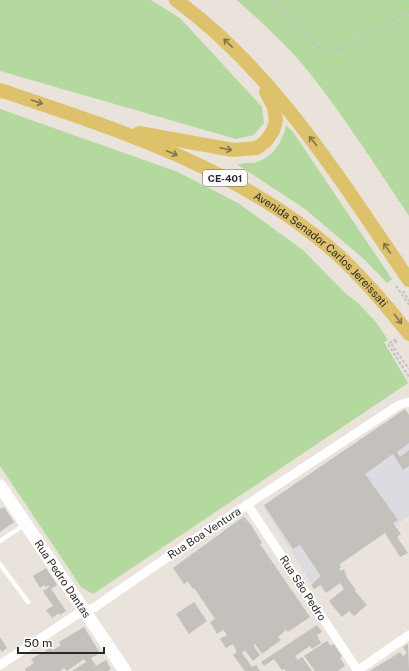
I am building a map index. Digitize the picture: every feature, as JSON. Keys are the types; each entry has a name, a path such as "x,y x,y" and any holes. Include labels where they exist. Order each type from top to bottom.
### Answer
{"main road":[{"path":"176,0 204,21 255,70 317,146 409,280"},
{"path":"118,130 233,150 257,148 266,141 273,131 276,120 274,108 255,70"},
{"name":"Avenida Senador Carlos Jereissati","path":"0,90 118,130 205,167 260,197 312,233 338,255 367,284 402,337"},
{"name":"Rua Pedro Dantas","path":"0,486 125,671"}],"street":[{"name":"Rua Boa Ventura","path":"0,665 76,615 95,607 174,552 399,405 409,402"},
{"name":"Rua São Pedro","path":"248,504 358,671"},
{"path":"358,671 409,635"}],"lane":[{"path":"0,541 25,524"},
{"path":"0,564 28,602"}],"path":[{"path":"271,0 305,35 323,50 341,49 409,12"},
{"path":"394,282 409,305"},
{"path":"402,337 392,345 409,369"},
{"path":"402,337 388,344 409,377"}],"shaded area":[{"path":"403,411 409,420 409,516 311,583 264,508"}],"green space":[{"path":"0,0 151,0 180,18 240,83 262,107 264,123 254,135 236,139 0,71"},
{"path":"237,0 409,0 409,216 348,124 322,88 283,43"},
{"path":"0,109 178,172 238,203 303,250 375,321 388,340 384,342 408,383 93,594 81,587 0,466"},
{"path":"286,125 293,132 392,279 387,283 365,260 305,209 238,165 242,163 253,163 260,161 271,154 276,149 282,138"}],"building":[{"path":"405,409 409,415 409,443 397,452 400,457 409,450 409,466 403,470 393,454 365,474 398,520 393,523 401,534 397,537 408,553 400,557 385,533 340,564 341,567 339,569 341,571 344,569 347,578 356,590 355,591 367,605 354,616 349,611 342,617 329,601 344,589 340,583 326,593 321,585 314,589 311,585 321,576 300,545 293,549 264,505"},
{"path":"4,507 14,522 0,532 0,509"},
{"path":"243,517 251,525 262,543 260,544 310,617 288,632 280,622 286,630 278,637 281,640 262,654 255,644 253,645 260,655 253,661 245,650 242,653 252,667 256,665 260,671 245,671 233,655 237,652 233,644 226,648 220,639 227,635 223,630 217,634 210,622 215,619 194,588 193,589 188,582 190,580 184,584 173,568"},
{"path":"46,568 57,585 51,589 66,611 60,615 59,613 52,618 46,610 53,606 43,591 49,587 49,585 46,587 44,585 40,588 33,576"},
{"path":"194,602 207,621 189,634 176,614"},
{"path":"317,625 322,632 317,635 321,643 312,649 310,646 295,656 298,660 302,657 312,671 282,670 274,659 264,666 261,662"},
{"path":"84,627 100,653 91,658 96,666 106,660 111,669 108,671 72,671 86,662 84,659 67,671 64,668 60,671 26,671 25,669 34,663 31,659 41,653 42,654 50,647 53,650 61,645 59,642"},
{"path":"0,637 7,648 2,652 0,649"},
{"path":"327,641 331,646 334,644 342,656 340,658 345,666 338,671 315,671 304,656"},
{"path":"408,644 409,671 370,671 400,652 403,656 407,653 403,647"}]}
